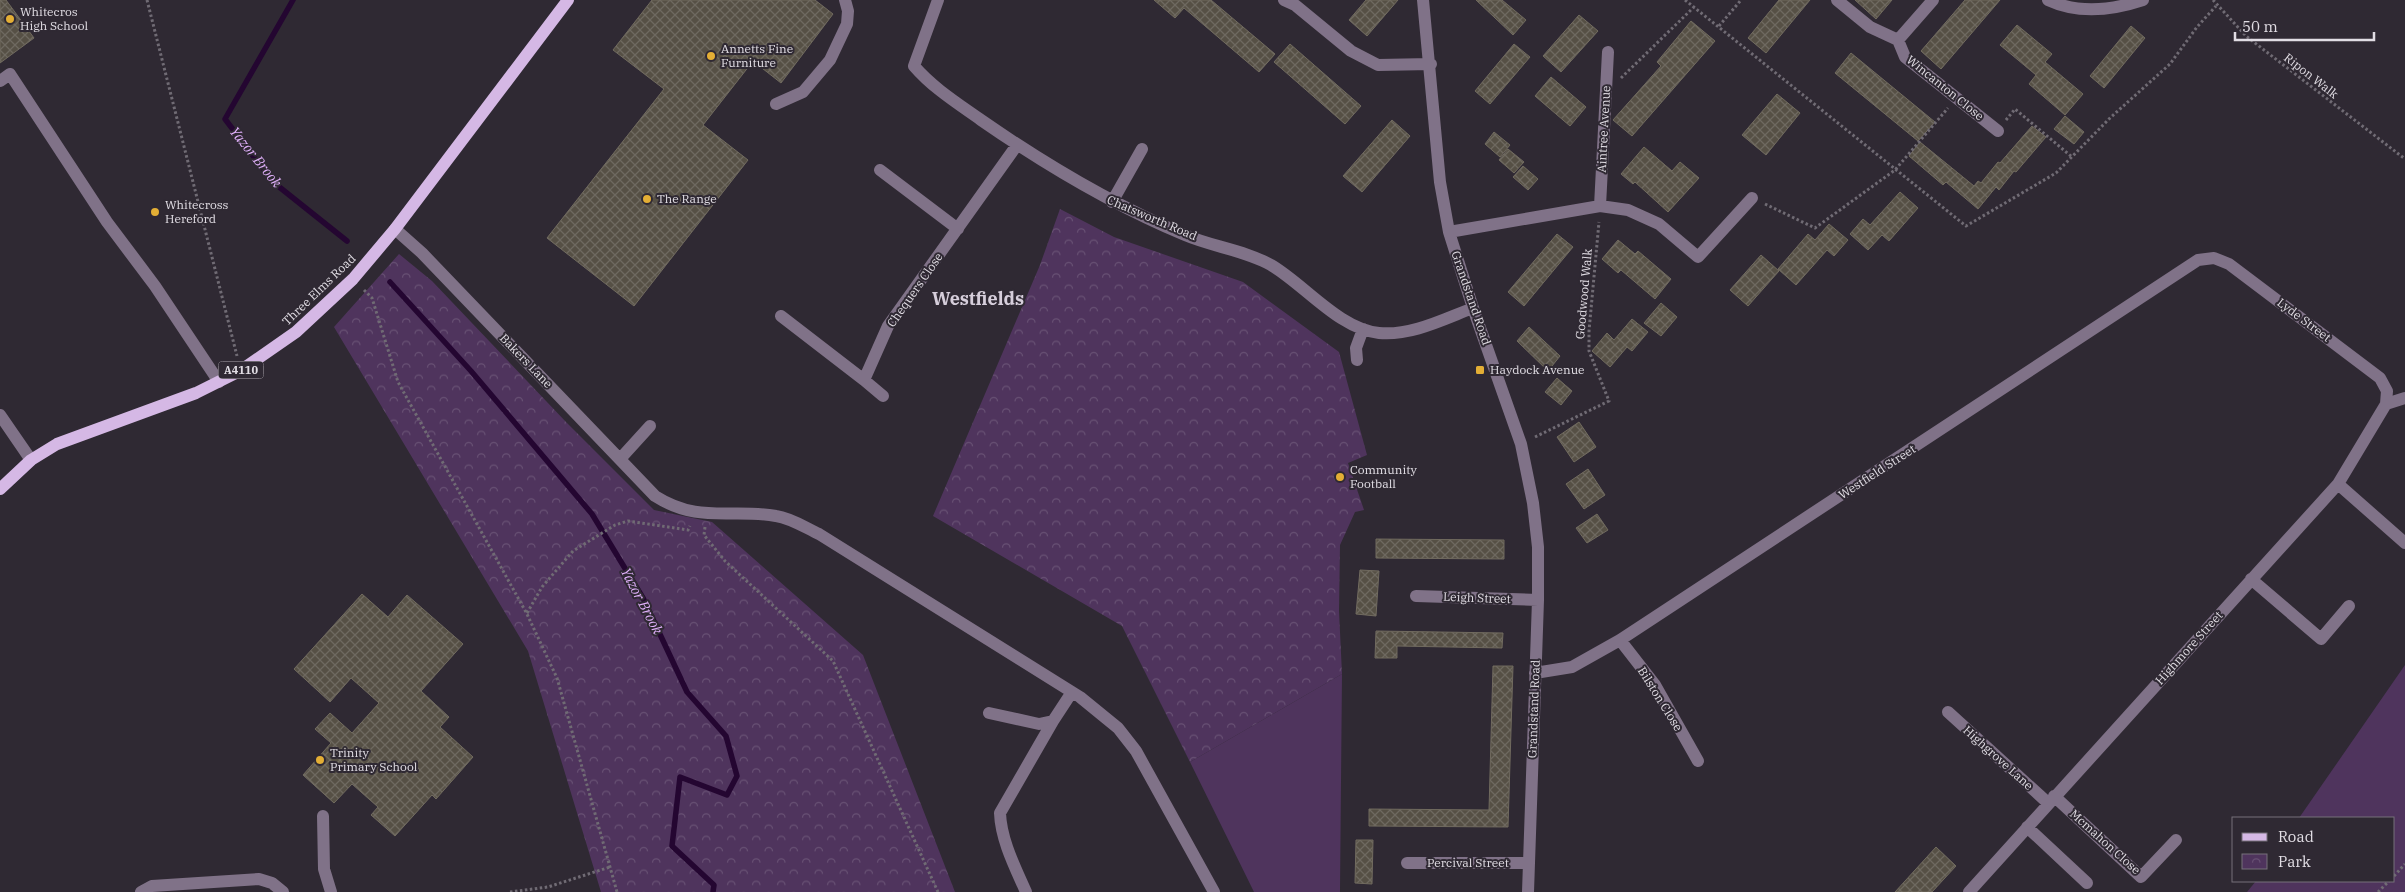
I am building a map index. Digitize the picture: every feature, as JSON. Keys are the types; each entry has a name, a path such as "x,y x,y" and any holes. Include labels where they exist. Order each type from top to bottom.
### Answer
{"main road":[{"name":"Three Elms Road","path":"0,489 31,460 57,444 196,394 240,371 296,332 353,279 395,229 568,0"}],"street":[{"path":"776,104 803,92 830,60 847,24 848,11 845,0"},
{"name":"Chatsworth Road","path":"938,0 914,66 929,83 1017,145 1112,202 1188,236 1230,248 1271,266 1357,328 1379,333 1402,332 1473,308"},
{"path":"1284,0 1295,5 1351,51 1378,65 1431,64"},
{"name":"Grandstand Road","path":"1423,0 1431,64 1440,182 1449,232 1473,308 1521,444 1530,483 1538,547 1538,600 1528,892"},
{"path":"1837,0 1870,27 1898,40 1933,0"},
{"path":"2048,0 2061,6 2090,10 2128,5 2143,0"},
{"name":"Wincanton Close","path":"1898,40 1905,56 1998,131"},
{"name":"Aintree Avenue","path":"1600,206 1608,52"},
{"path":"0,81 10,74 107,222 155,286 219,382"},
{"name":"Chequers Close","path":"864,380 888,326 1017,145"},
{"path":"1112,202 1142,149"},
{"path":"880,170 958,229"},
{"path":"1449,232 1600,206 1628,210 1659,224 1698,257 1752,198"},
{"name":"Bakers Lane","path":"395,229 422,253 656,496 668,504 700,513 778,516 819,534 1072,692 1118,728 1136,750 1214,892"},
{"name":"Lyde Street","path":"2214,258 2229,264 2380,378 2387,391"},
{"name":"Westfield Street","path":"1535,673 1572,667 1620,640 2198,260 2214,258"},
{"path":"780,316 883,396"},
{"path":"1357,360 1356,348 1363,329"},
{"name":"Highmore Street","path":"1972,891 2051,800 2338,484 2386,404 2387,391"},
{"path":"2386,404 2405,398"},
{"path":"0,415 31,460"},
{"path":"620,458 650,426"},
{"path":"2338,484 2405,543"},
{"path":"2252,578 2320,639 2349,606"},
{"name":"Leigh Street","path":"1416,596 1538,600"},
{"name":"Bilston Close","path":"1620,640 1655,686 1698,761"},
{"path":"1026,892 1000,823 1000,813 1072,692"},
{"name":"Highgrove Lane","path":"1948,712 2051,800"},
{"path":"990,713 1039,724 1053,721"},
{"name":"Mcmahon Close","path":"2051,800 2141,877 2176,840"},
{"path":"323,816 324,869 332,892"},
{"path":"2027,827 2087,883"},
{"name":"Percival Street","path":"1407,862 1529,864"},
{"path":"141,892 152,886 259,879 272,883 283,892"}],"path":[{"path":"147,0 240,371"},
{"path":"1719,27 1741,0"},
{"name":"Ripon Walk","path":"2213,0 2246,36 2405,159"},
{"path":"1606,93 1694,7"},
{"path":"1752,198 1815,228 1895,170 1956,98"},
{"path":"1998,131 2015,110 2072,158"},
{"name":"Goodwood Walk","path":"1521,444 1609,401 1589,351 1589,331 1600,206"},
{"path":"353,279 372,298 398,382 527,614 558,678 617,892"},
{"path":"527,614 542,587 573,551 591,539 615,525 628,521 688,530 700,513"},
{"path":"700,513 704,535 725,561 833,661 938,892"},
{"path":"2395,875 2405,864"},
{"path":"510,892 548,887 610,867"},
{"path":"2378,892 2388,882"}],"green space":[{"path":"1060,209 1114,237 1243,282 1339,352 1367,455 1348,463 1364,510 1355,512 1340,545 1339,611 1342,674 1190,762 1122,626 933,516 1040,265"},
{"path":"399,254 432,281 566,422 654,510 712,522 863,655 955,892 601,892 528,651 334,327"},
{"path":"2405,665 2405,892 2247,892 2255,882 2395,882 2395,817 2300,817"},
{"path":"1342,674 1340,892 1254,892 1190,762"}],"building":[{"name":"Whitecros High School","path":"0,0 6,0 34,38 0,63"},
{"path":"652,0 815,0 833,14 781,83 753,61 703,125 748,160 634,306 547,238 664,89 613,50"},
{"path":"1154,0 1211,0 1275,54 1259,72 1184,8 1175,18"},
{"path":"1366,0 1398,0 1367,36 1349,20"},
{"path":"1476,0 1502,0 1526,20 1513,35"},
{"path":"1779,0 1810,0 1766,53 1748,38"},
{"path":"1855,0 1892,0 1876,19"},
{"path":"1965,0 2000,0 1941,69 1921,51"},
{"path":"1579,15 1598,31 1561,72 1543,56"},
{"path":"1691,21 1715,41 1632,136 1613,120 1661,66 1657,62"},
{"path":"2017,25 2052,54 2045,62 2083,94 2065,115 2029,84 2036,75 2000,45"},
{"path":"2131,26 2145,38 2104,88 2090,76"},
{"path":"1290,44 1361,106 1345,124 1274,62"},
{"path":"1514,44 1530,57 1490,104 1475,91"},
{"path":"1851,53 1935,122 1918,141 1835,73"},
{"path":"1551,77 1586,107 1570,126 1535,96"},
{"path":"1777,94 1800,113 1766,155 1742,135"},
{"path":"2065,116 2084,132 2074,144 2054,129"},
{"path":"1392,120 1410,136 1362,192 1343,176"},
{"path":"2032,126 2046,137 1999,190 1996,187 1978,209 1946,182 1943,185 1909,156 1920,142 1974,186 1978,181 1981,183"},
{"path":"1494,132 1510,145 1500,157 1485,144"},
{"path":"1644,147 1672,171 1680,162 1699,178 1668,212 1635,182 1633,184 1621,174"},
{"path":"1508,149 1524,162 1514,173 1499,160"},
{"path":"1523,166 1538,179 1528,190 1513,177"},
{"path":"1900,192 1918,208 1889,241 1882,235 1868,250 1850,234 1863,219 1870,225"},
{"path":"1829,224 1848,240 1834,256 1827,250 1796,285 1778,269 1808,234 1815,240"},
{"path":"1557,234 1573,247 1524,306 1508,292"},
{"path":"1618,240 1635,254 1638,251 1671,279 1655,299 1621,270 1618,273 1602,259"},
{"path":"1761,255 1779,271 1748,306 1730,290"},
{"path":"1661,303 1677,317 1661,336 1644,323"},
{"path":"1632,319 1648,332 1632,351 1627,347 1610,367 1592,351 1607,333 1614,340"},
{"path":"1529,327 1560,356 1548,371 1517,341"},
{"path":"1557,378 1572,391 1561,405 1545,392"},
{"path":"1579,422 1596,447 1574,462 1557,437"},
{"path":"1588,469 1605,495 1584,509 1566,484"},
{"path":"1597,514 1608,530 1587,543 1576,528"},
{"path":"1376,539 1504,540 1504,559 1376,558"},
{"path":"1360,570 1379,571 1376,616 1356,614"},
{"path":"362,594 388,617 407,595 463,644 421,691 449,717 440,727 473,757 436,799 432,795 395,836 371,815 378,807 352,784 334,803 303,775 331,743 315,729 330,713 352,733 379,703 351,678 330,702 294,669"},
{"path":"1376,631 1503,633 1502,648 1397,646 1397,658 1375,658"},
{"path":"1493,666 1513,666 1508,827 1369,826 1369,809 1489,810"},
{"path":"1356,840 1373,840 1372,884 1355,883"},
{"path":"1936,847 1956,866 1932,892 1895,892"}],"waterway":[{"name":"Yazor Brook","path":"293,0 225,119 273,182 347,241"},
{"name":"Yazor Brook","path":"390,282 471,371 592,514 643,598 687,692 726,736 737,776 727,795 680,777 672,846 714,885 713,892"}],"place":[{"name":"Whitecros High School","path":"10,19"},
{"name":"Annetts Fine Furniture","path":"711,56"},
{"name":"The Range","path":"647,199"},
{"name":"Whitecross Hereford","path":"155,212"},
{"name":"Haydock Avenue","path":"1480,370"},
{"name":"Community Football","path":"1340,477"},
{"name":"Trinity Primary School","path":"320,760"}],"district":[{"name":"Westfields","path":"978,299"}]}
